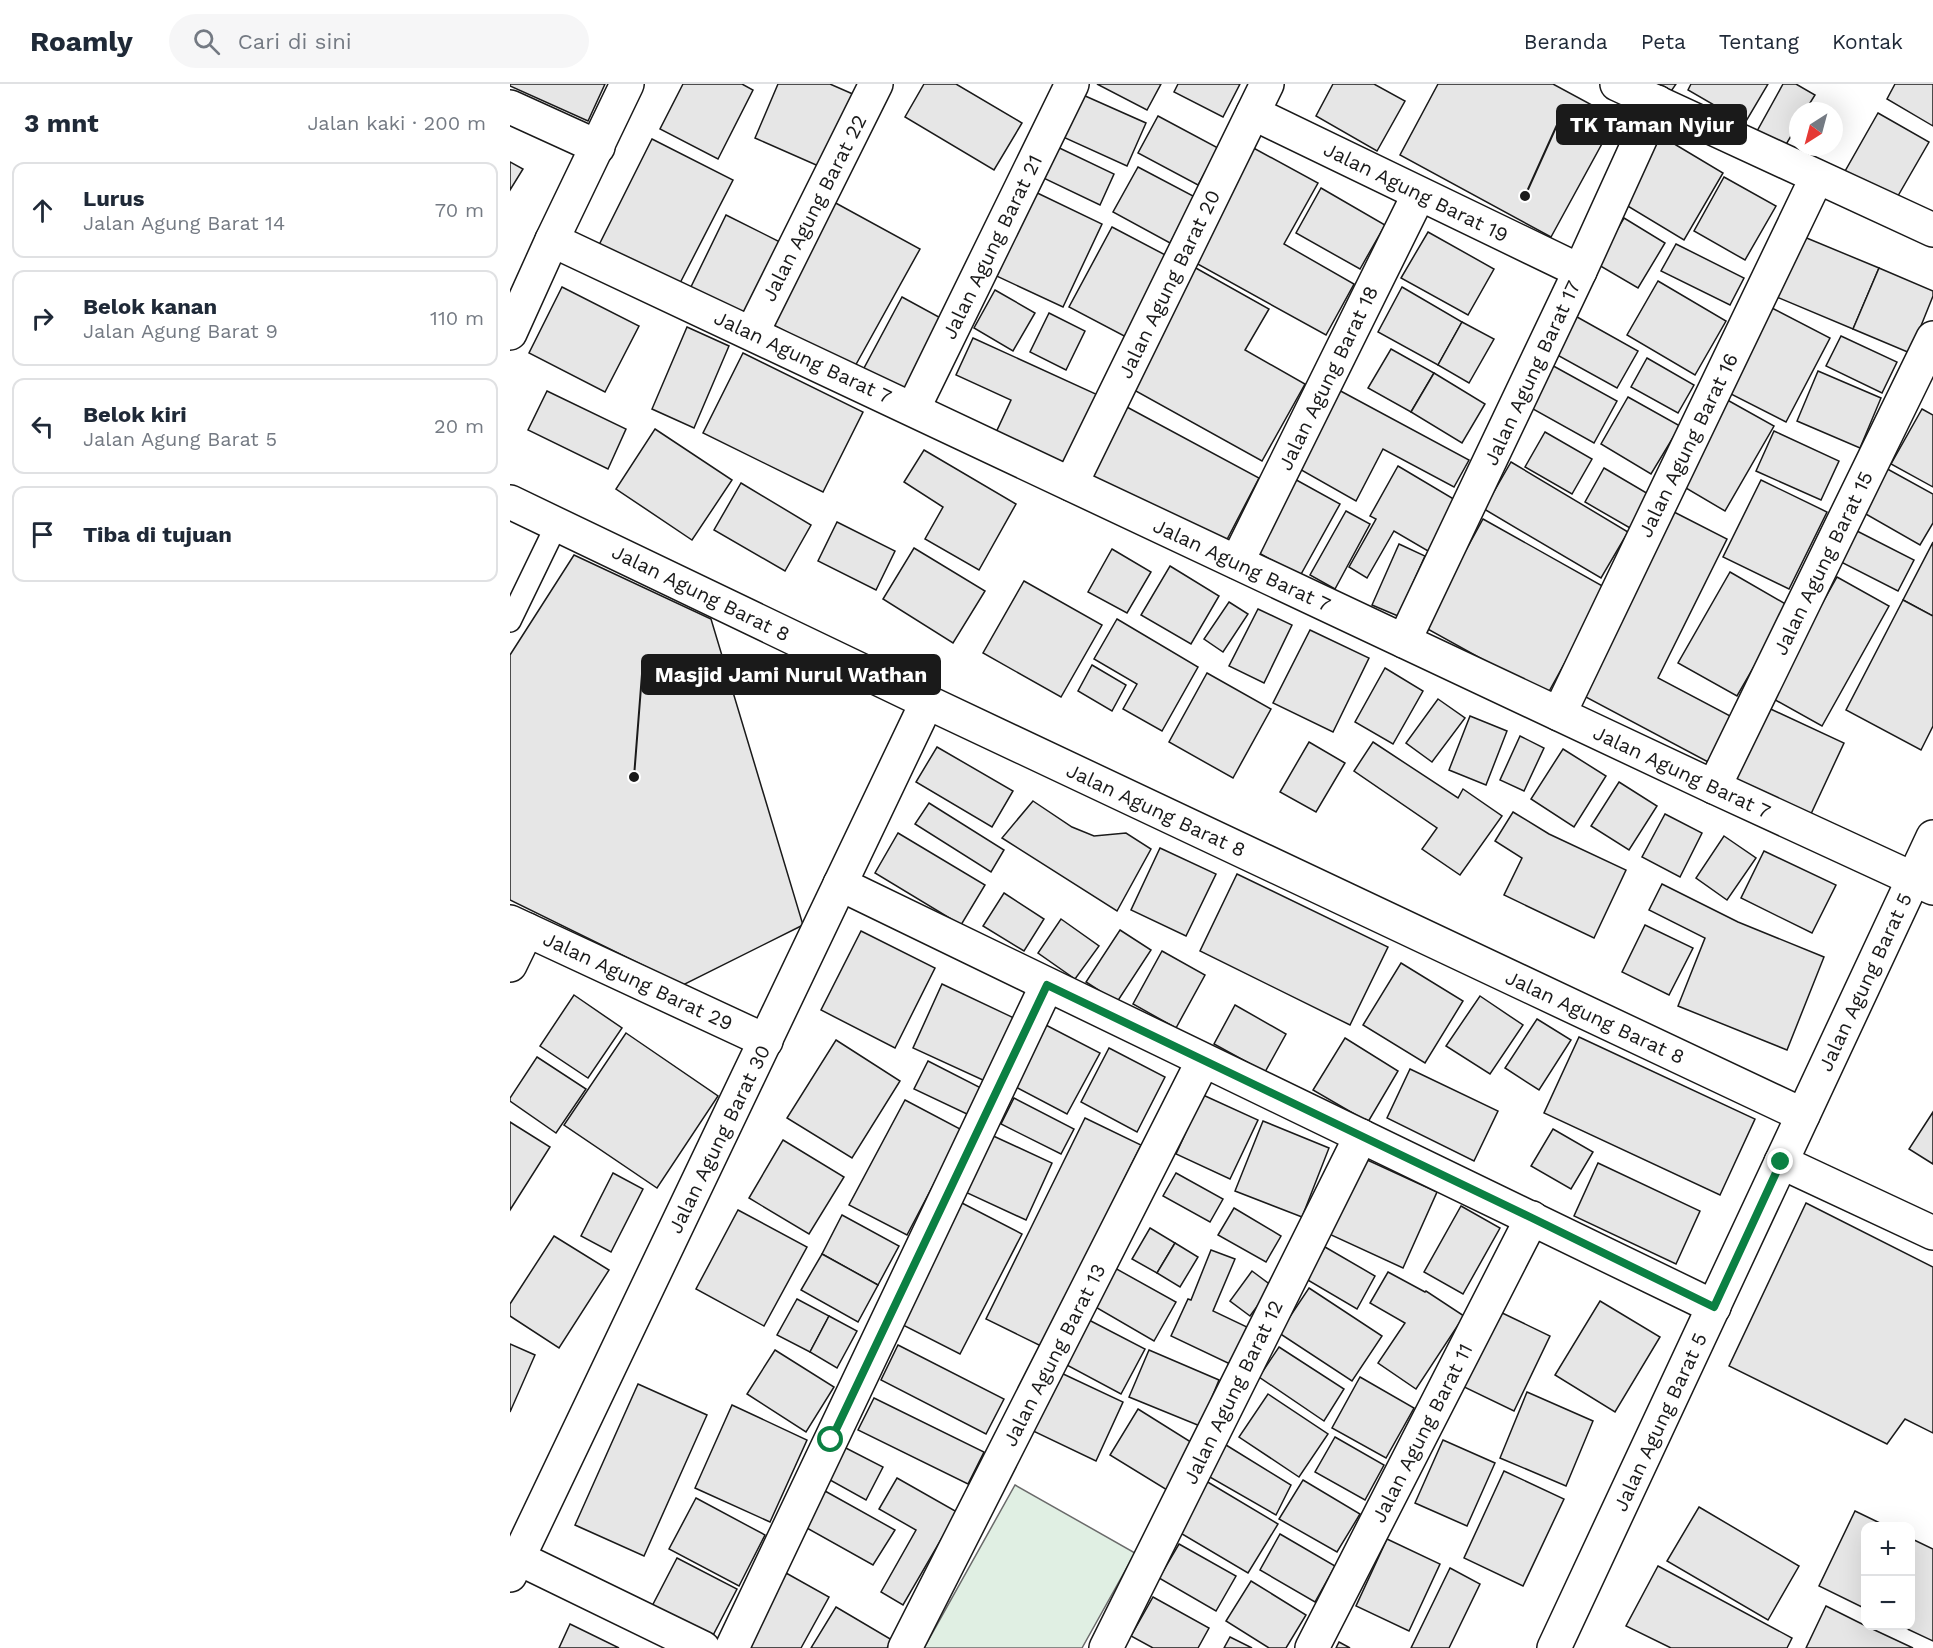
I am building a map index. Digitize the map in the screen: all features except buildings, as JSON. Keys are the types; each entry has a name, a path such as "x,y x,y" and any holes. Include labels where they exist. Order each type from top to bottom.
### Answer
{"street":[{"path":"510,333 627,84"},
{"name":"Jalan Agung Barat 22","path":"752,333 876,84"},
{"name":"Jalan Agung Barat 21","path":"913,409 1072,84"},
{"name":"Jalan Agung Barat 20","path":"1071,484 1267,84"},
{"path":"1617,84 1933,230"},
{"name":"Jalan Agung Barat 17","path":"1404,641 1580,271 1657,102"},
{"path":"510,107 598,147"},
{"name":"Jalan Agung Barat 19","path":"1253,113 1580,271"},
{"name":"Jalan Agung Barat 16","path":"1559,714 1817,177"},
{"name":"Jalan Agung Barat 18","path":"1237,562 1419,194"},
{"name":"Jalan Agung Barat 7","path":"552,240 1714,787 1923,883"},
{"name":"Jalan Agung Barat 15","path":"1714,787 1933,338"},
{"name":"Jalan Agung Barat 8","path":"510,502 927,702 1803,1115"},
{"name":"Jalan Agung Barat 30","path":"514,1567 927,702"},
{"name":"Jalan Agung Barat 5","path":"1554,1648 1803,1115 1923,883 1933,837"},
{"path":"840,884 1714,1307"},
{"path":"510,965 519,926"},
{"name":"Jalan Agung Barat 29","path":"519,926 766,1041"},
{"path":"732,1648 1047,985"},
{"name":"Jalan Agung Barat 13","path":"905,1648 1203,1061"},
{"name":"Jalan Agung Barat 12","path":"1106,1648 1361,1136"},
{"path":"1781,1162 1933,1233"},
{"name":"Jalan Agung Barat 11","path":"1312,1648 1532,1218"},
{"path":"514,1567 703,1648"}],"lane":[{"path":"510,621 557,524"}],"green space":[{"path":"1015,1485 1135,1553 1082,1648 924,1648"}],"place":[{"name":"TK Taman Nyiur","path":"1525,196"},
{"name":"Masjid Jami Nurul Wathan","path":"634,777"}],"route":[{"path":"831,1440 1047,985 1714,1307 1781,1162"}]}
